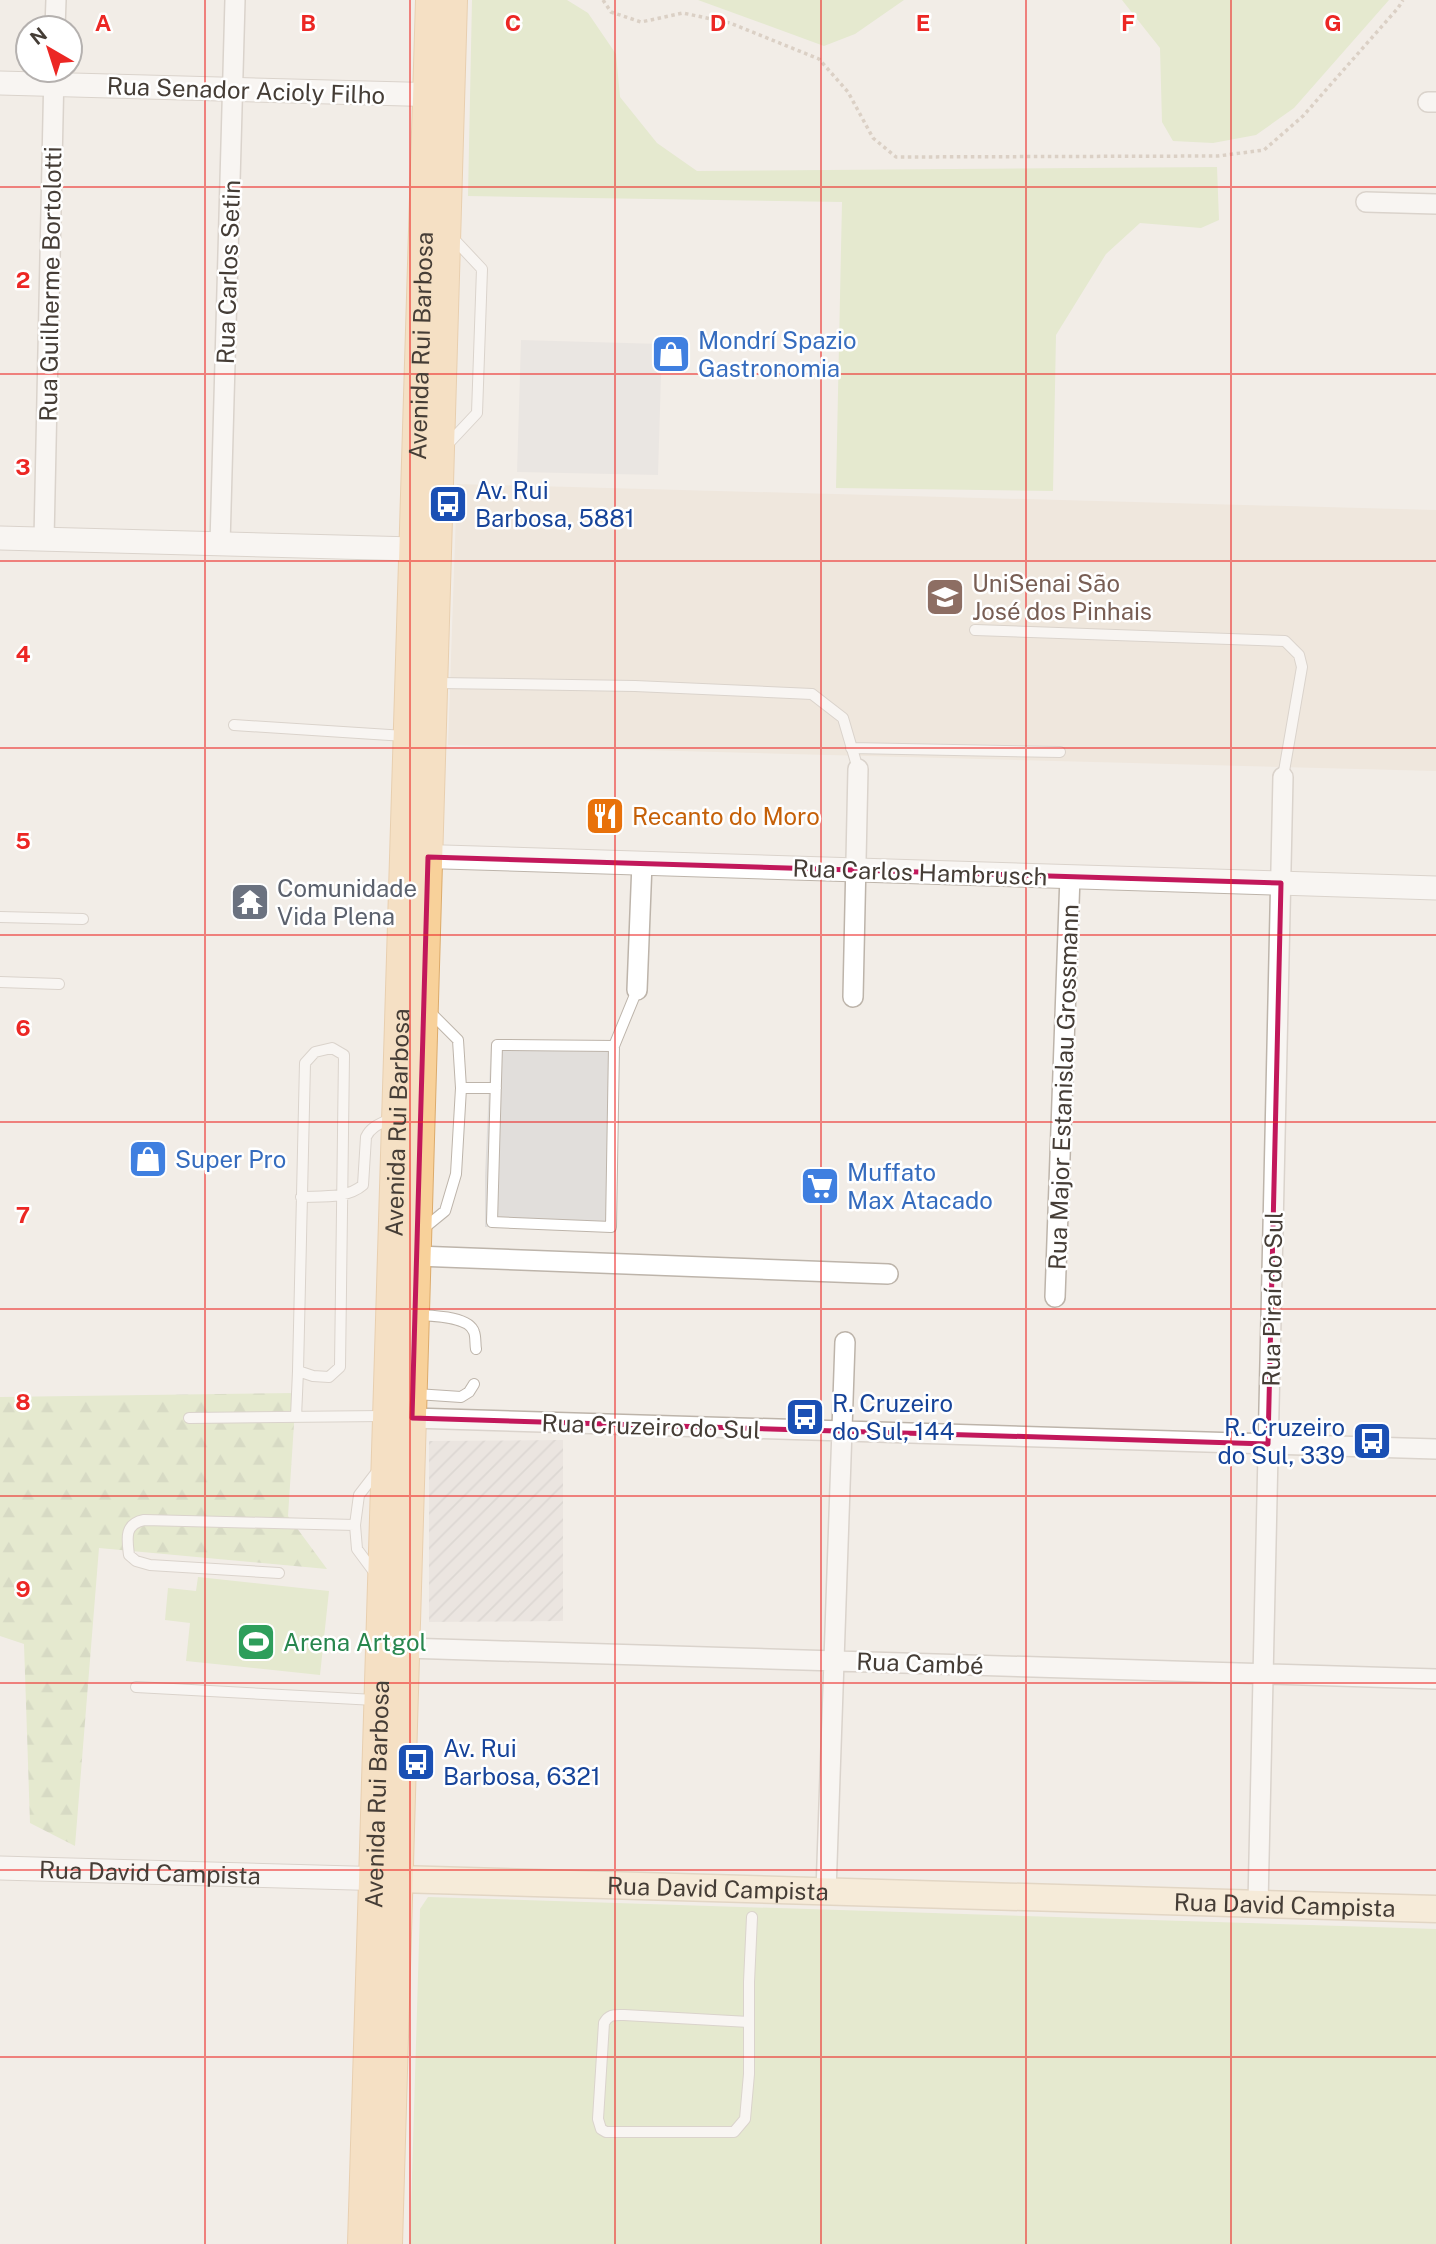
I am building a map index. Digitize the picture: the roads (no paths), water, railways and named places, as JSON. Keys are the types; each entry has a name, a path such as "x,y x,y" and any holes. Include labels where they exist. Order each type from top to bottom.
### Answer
{"main road":[{"name":"Avenida Rui Barbosa","path":"363,2244 386,1879 405,1648 404,1409 397,1116 416,856 433,683 446,230 431,0"},
{"name":"Avenida Rui Barbosa","path":"387,2244 386,1879 379,1700 387,1461 404,1409 415,1314 424,1006 409,736 414,550 439,95 452,0"},
{"name":"Rua David Campista","path":"386,1879 1436,1909"}],"street":[{"name":"Rua Carlos Setin","path":"220,544 235,0"},
{"name":"Rua Senador Acioly Filho","path":"84,79 233,90 439,95"},
{"name":"Rua Guilherme Bortolotti","path":"44,539 54,84"},
{"path":"1366,202 1436,204"},
{"path":"0,538 414,550"},
{"path":"853,998 858,769"},
{"name":"Rua Piraí do Sul","path":"1258,1904 1283,777"},
{"name":"Rua Carlos Hambrusch","path":"416,856 1436,888"},
{"path":"637,990 642,863"},
{"name":"Rua Major Estanislau Grossmann","path":"1055,1297 1070,876"},
{"path":"416,1245 888,1274"},
{"path":"827,1892 845,1342"},
{"name":"Rua Cruzeiro do Sul","path":"404,1409 842,1432 1436,1450"},
{"name":"Rua Cambé","path":"405,1648 1436,1679"},
{"name":"Rua David Campista","path":"0,1868 386,1879"}],"lane":[{"path":"975,630 1285,641 1299,655 1302,667 1283,777"},
{"path":"433,683 635,686 812,694 843,718 858,769"},
{"path":"234,725 409,736"},
{"path":"851,748 1060,752"},
{"path":"0,917 83,919"},
{"path":"0,982 59,984"},
{"path":"614,1046 497,1045 492,1222 611,1227 614,1046 637,990"},
{"path":"416,1245 444,1211 456,1174 461,1088 458,1040 424,1006"},
{"path":"296,1417 305,1063 315,1052 332,1048 344,1055 340,1367 329,1377 298,1371"},
{"path":"461,1088 496,1088"},
{"path":"301,1197 355,1192 363,1185 366,1137 369,1131 397,1116"},
{"path":"415,1314 462,1320 474,1331 476,1349"},
{"path":"189,1418 296,1417 404,1409 461,1397 469,1392 474,1384"},
{"path":"383,1584 356,1549 355,1525 359,1495 387,1461"},
{"path":"279,1573 136,1561 129,1555 126,1535 136,1522 144,1520 355,1525"},
{"path":"136,1687 379,1700"},
{"path":"748,2022 611,2015 604,2023 598,2119 601,2129 606,2132 734,2132 745,2119 752,1917"}],"place":[{"name":"Mondrí Spazio Gastronomia","path":"671,354"},
{"name":"Av. Rui Barbosa, 5881","path":"448,504"},
{"name":"UniSenai São José dos Pinhais","path":"945,597"},
{"name":"Recanto do Moro","path":"605,816"},
{"name":"Comunidade Vida Plena","path":"250,902"},
{"name":"Super Pro","path":"148,1159"},
{"name":"Muffato Max Atacado","path":"820,1186"},
{"name":"R. Cruzeiro do Sul, 144","path":"805,1417"},
{"name":"R. Cruzeiro do Sul, 339","path":"1372,1441"},
{"name":"Arena Artgol","path":"256,1642"},
{"name":"Av. Rui Barbosa, 6321","path":"416,1762"}]}
